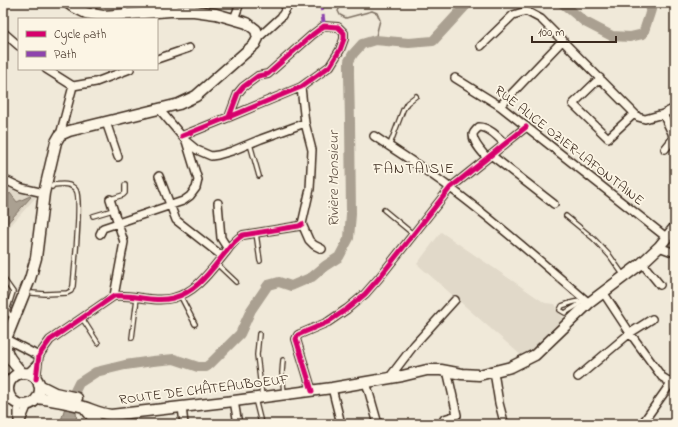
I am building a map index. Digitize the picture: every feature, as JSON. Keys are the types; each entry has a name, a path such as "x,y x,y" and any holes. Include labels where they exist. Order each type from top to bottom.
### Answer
{"main road":[{"path":"10,359 7,385 8,392 15,402 31,403 37,398 40,390 31,378 10,359 5,350 6,339 11,315 30,279 36,258 56,142 60,135 69,131 179,104 196,96 255,44 258,38 256,30 247,23 216,14 172,7 103,16 86,13 68,3"},
{"name":"ROUTE DE CHÂTEAUBOEUF","path":"31,378 66,399 96,412 111,415 332,388 427,370 447,370 462,374 479,375 494,372 511,367 535,355 586,302 642,263 675,227"},
{"path":"7,385 18,374 31,378"},
{"name":"ROUTE DE CHÂTEAUBOEUF","path":"37,398 66,399"},
{"path":"80,404 98,424"},
{"name":"ROUTE DE CHÂTEAUBOEUF","path":"80,404 95,405 111,415"}],"street":[{"path":"234,19 240,3"},
{"path":"258,38 281,17 290,3"},
{"path":"482,46 513,15 526,11 541,19 638,117 646,119 663,114 675,108"},
{"path":"184,138 300,87 330,66 340,50 344,39 344,32 338,27 324,26 268,74 258,76 243,87 238,93 229,118"},
{"path":"3,32 18,45"},
{"path":"500,106 563,40"},
{"path":"158,59 189,48"},
{"path":"48,70 73,86 96,82 127,70"},
{"name":"RUE ALICE OZIER-LAFONTAINE","path":"455,78 500,106 666,237"},
{"path":"600,78 574,104 608,138 634,114"},
{"path":"60,135 73,86"},
{"path":"300,87 305,123 312,150 310,189 302,224 309,240 314,245 322,249"},
{"path":"159,109 184,138 197,150 211,156 232,151 305,123"},
{"path":"663,114 672,133 673,139 665,149"},
{"path":"106,122 118,157"},
{"path":"505,144 492,132 482,127 479,127 473,136 480,150 554,204"},
{"path":"312,390 296,337 328,322 365,294 450,188 526,127"},
{"path":"374,136 450,188 515,238 586,302"},
{"path":"100,234 103,228 170,206 183,201 190,196 196,188 198,180 184,138"},
{"path":"158,176 176,220 222,256"},
{"path":"3,179 22,188 48,190"},
{"path":"110,199 124,242 114,296"},
{"path":"218,202 221,238 228,249"},
{"path":"31,378 42,351 50,340 114,296 122,295 161,300 173,298 199,284 236,239 244,235 299,226 302,224"},
{"path":"658,247 675,253"},
{"path":"642,263 660,285"},
{"path":"602,292 662,376 673,384 642,424"},
{"path":"389,378 415,344 455,300"},
{"path":"578,377 630,333 652,320"},
{"path":"6,339 39,360"},
{"path":"444,419 457,415 447,370"},
{"path":"494,372 504,422"},
{"path":"366,382 378,424"},
{"path":"332,388 341,424"},
{"path":"234,401 238,424"},
{"path":"15,402 19,424"},
{"path":"182,407 184,424"}],"lane":[{"path":"93,14 94,3"},
{"path":"122,14 127,6 140,3"},
{"path":"390,147 403,110 416,96"},
{"path":"250,144 259,176"},
{"path":"32,293 67,293 71,291 73,286 78,230 78,192 72,186 64,184 53,185 48,190"},
{"path":"110,199 123,195 125,193 125,185"},
{"path":"94,216 113,210"},
{"path":"384,210 413,234"},
{"path":"566,216 594,239 610,256 625,276"},
{"path":"256,233 260,261"},
{"path":"216,263 236,282"},
{"path":"3,278 13,292 11,315"},
{"path":"180,295 195,324"},
{"path":"132,338 137,297"},
{"path":"574,301 586,302 565,313 560,310 562,306 574,301"},
{"path":"3,304 11,315"},
{"path":"82,318 98,343"},
{"path":"255,424 262,423 258,397 257,355 259,334"},
{"path":"283,360 282,373 284,394"}],"shaded area":[{"path":"3,186 37,196 3,234"},
{"path":"10,193 17,202 30,196 31,197 3,228 3,200"},
{"path":"441,232 545,303 555,304 564,320 523,357 417,264"},
{"path":"65,407 76,410 77,424 60,424"}],"waterway":[{"path":"342,3 338,11 340,15 346,18 372,11 377,13 380,20 375,40"},
{"name":"Rivière Monsieur","path":"75,391 79,383 96,372 125,365 174,359 198,367 206,367 240,334 251,310 268,285 279,282 291,286 312,277 339,257 349,238 351,214 349,61 362,44 375,40 409,43 433,41 468,3"},
{"name":"Rivière Monsieur","path":"562,3 585,22 612,36 630,37 643,34 653,3"}],"marked path":[{"path":"321,3 324,26"}],"cycle path":[{"path":"182,136 229,117 301,87 330,66 340,50 344,39 344,33 338,27 324,26 268,74 258,76 243,87 238,93 229,117"},
{"path":"312,391 296,339 298,335 328,322 365,294 450,188 526,127"},
{"path":"36,379 39,356 50,340 114,296 129,296 158,300 182,295 203,280 238,238 243,235 299,226 302,224"}],"district":[{"name":"FANTAISIE","path":"414,169"}]}
